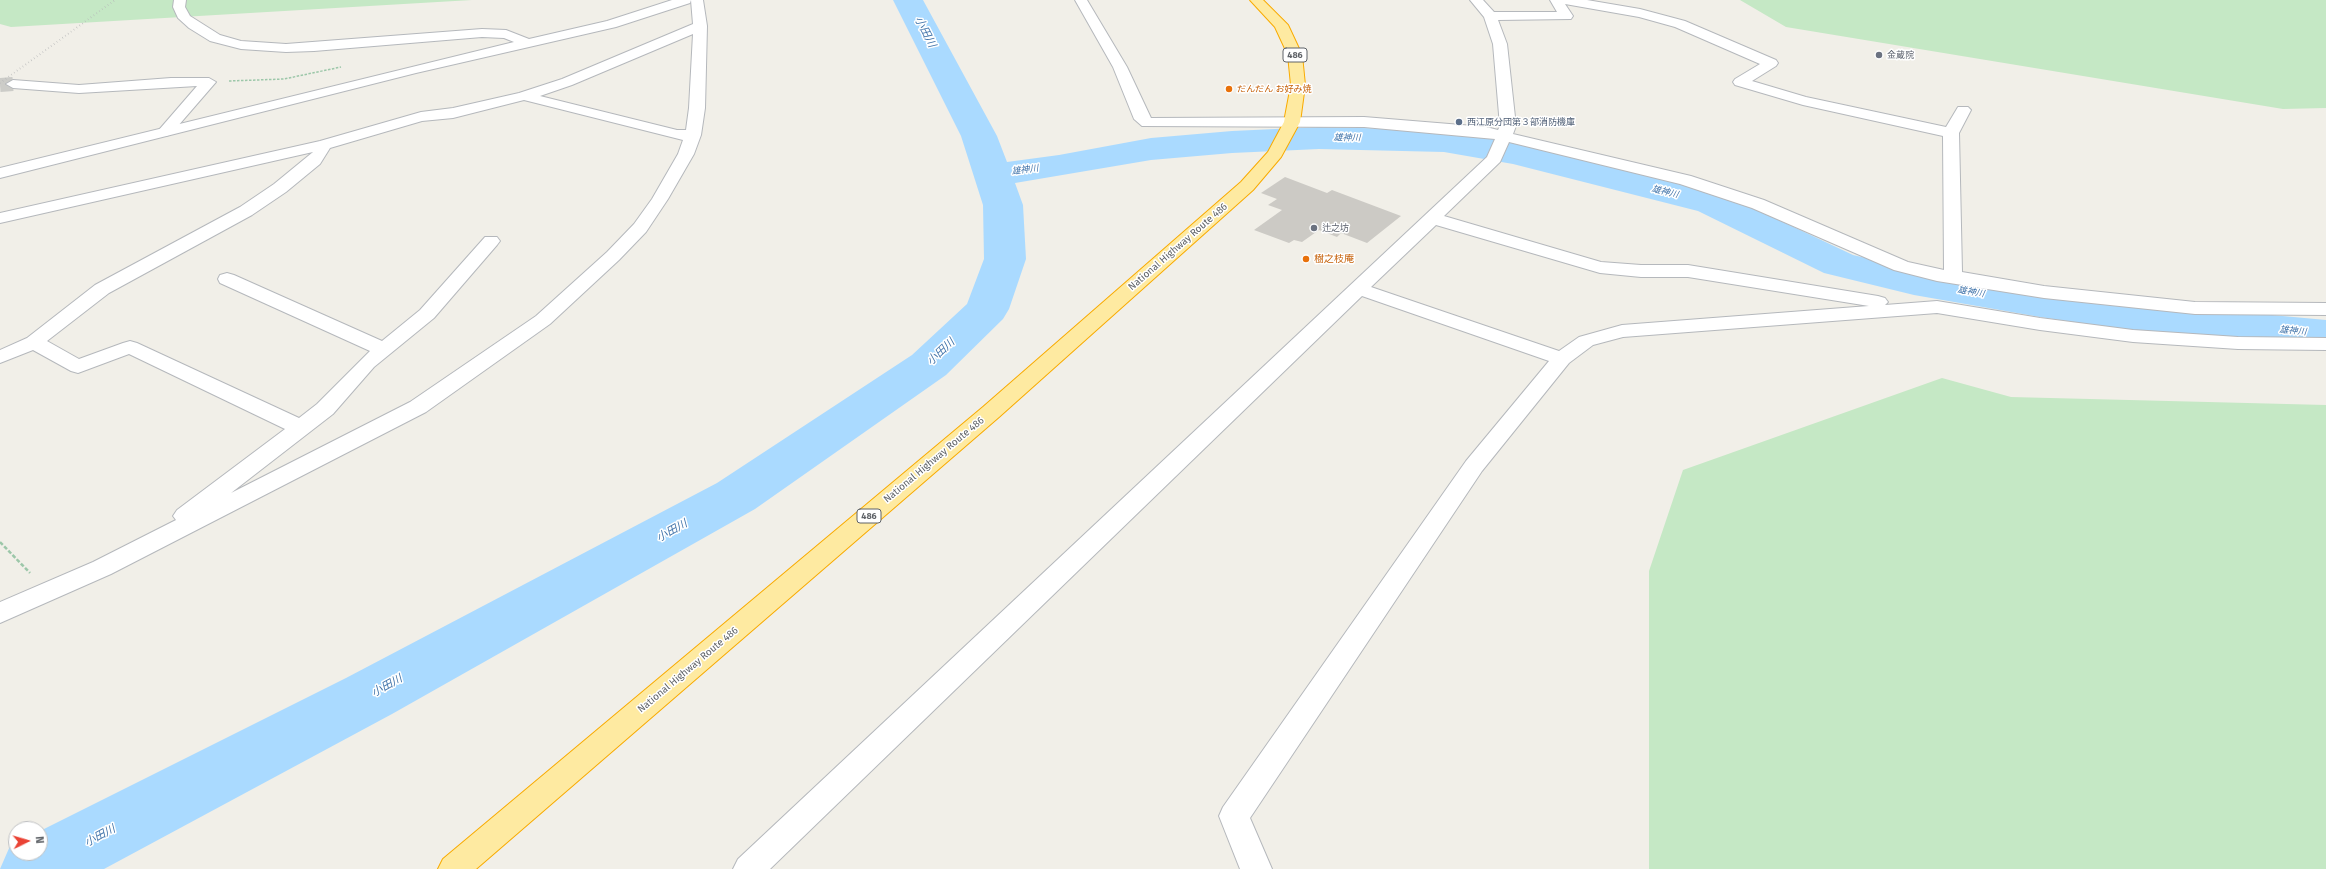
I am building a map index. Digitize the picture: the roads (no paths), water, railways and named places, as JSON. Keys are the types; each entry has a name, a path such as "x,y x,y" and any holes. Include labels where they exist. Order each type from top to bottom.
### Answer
{"highway":[{"name":"National Highway Route 486","path":"454,869 991,412 1247,186 1275,154 1291,124 1298,85 1295,55 1281,25 1256,0"}],"street":[{"path":"180,0 179,7 185,18 194,25 215,38 241,45 286,48 314,47 482,33 506,34 529,44"},
{"path":"0,173 415,69 611,24 685,0"},
{"path":"0,613 102,568 418,407 542,320 613,256 640,228 660,199 686,154 693,135 697,108 700,26 697,0"},
{"path":"1081,0 1120,67 1142,119 1147,123 1380,123 1486,132 1500,145 1685,180 1758,204 1824,234 1901,266 1943,277 2044,292 2195,308 2326,310"},
{"path":"749,869 1359,289 1432,218 1500,145 1508,126 1500,44 1490,16 1476,0"},
{"path":"1490,16 1566,16 1556,0"},
{"path":"1565,0 1640,13 1680,24 1771,63 1740,82 1803,101 1950,133"},
{"path":"0,218 323,145 421,117 454,113 524,96 568,82 700,26"},
{"path":"13,84 79,89 171,82 209,82 166,131"},
{"path":"524,96 677,135 693,135"},
{"path":"1936,305 1943,277 1950,133 1964,110"},
{"path":"0,357 34,342 102,289 246,211 280,188 314,161 321,152 323,145"},
{"path":"1432,218 1600,267 1641,271 1688,271 1912,308"},
{"path":"161,538 194,508 325,409 383,349 427,314 491,241"},
{"path":"227,278 383,349"},
{"path":"1359,289 1562,359"},
{"path":"1256,869 1234,816 1474,466 1562,359 1586,341 1622,331 1936,305 2040,324 2133,336 2238,343 2326,344"},
{"path":"34,342 78,367 130,347 301,428"}],"waterway":[{"name":"小田川","path":"908,0 979,136 993,175"},
{"name":"雄神川","path":"993,175 1059,166 1151,149 1232,142 1319,138 1444,141 1514,153 1712,203 1839,264 1914,282 2040,304 2120,315 2326,334"},
{"name":"小田川","path":"36,869 369,696 736,496 929,365 987,309 1005,259 1003,205 993,175"}],"tunnel":[{"path":"0,85 13,84"}],"railway":[{"path":"0,83 115,0"}],"place":[{"name":"金蔵院","path":"1879,55"},
{"name":"だんだん お好み焼","path":"1229,89"},
{"name":"西江原分団第３部消防機庫","path":"1459,122"},
{"name":"辻之坊","path":"1314,228"},
{"name":"樹之枝庵","path":"1306,259"}]}
